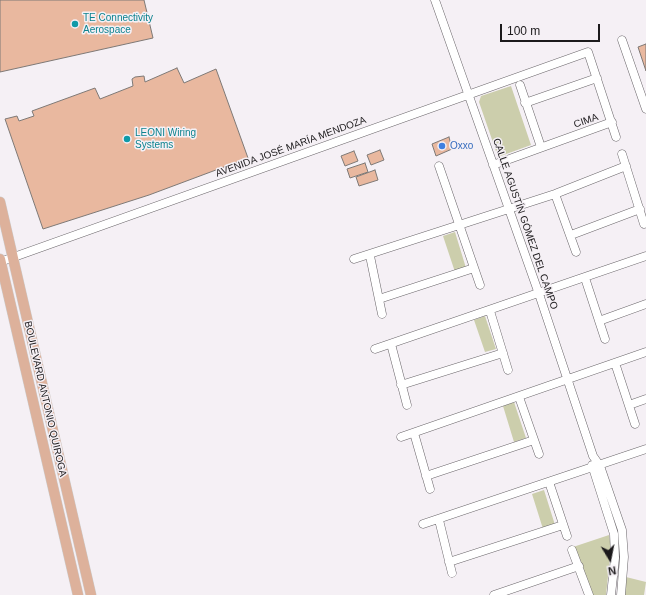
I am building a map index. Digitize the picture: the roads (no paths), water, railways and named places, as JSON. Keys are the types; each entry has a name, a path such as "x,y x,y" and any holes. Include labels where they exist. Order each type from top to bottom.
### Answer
{"main road":[{"name":"BOULEVARD ANTONIO QUIROGA","path":"0,202 91,595"},
{"name":"BOULEVARD ANTONIO QUIROGA","path":"0,261 78,595"}],"street":[{"name":"CALLE AGUSTÍN GÓMEZ DEL CAMPO","path":"435,0 539,294 593,456 613,530 615,558 611,595"},
{"path":"622,40 646,109"},
{"name":"AVENIDA JOSÉ MARÍA MENDOZA","path":"0,261 588,52"},
{"name":"CIMA","path":"493,165 612,122 588,52"},
{"path":"525,103 597,78"},
{"path":"520,85 541,147"},
{"path":"612,122 616,136"},
{"path":"622,154 644,224"},
{"path":"439,166 480,285"},
{"path":"354,259 370,256 556,194 626,166"},
{"path":"556,194 576,252"},
{"path":"571,235 640,209"},
{"path":"370,256 382,314"},
{"path":"375,349 490,311 646,256"},
{"path":"380,299 474,268"},
{"path":"585,278 605,339"},
{"path":"599,320 646,304"},
{"path":"490,311 508,370"},
{"path":"390,344 406,405"},
{"path":"401,385 503,352"},
{"path":"401,437 646,352"},
{"path":"615,363 635,424"},
{"path":"519,397 539,454"},
{"path":"629,406 646,399"},
{"path":"414,432 430,489"},
{"path":"426,476 534,440"},
{"path":"423,524 646,451"},
{"name":"CALLE AGUSTÍN GÓMEZ DEL CAMPO","path":"596,467 622,530 624,557 621,595"},
{"path":"549,482 568,536"},
{"path":"439,520 452,573"},
{"path":"449,562 563,525"},
{"path":"572,550 589,595"},
{"path":"615,558 624,557"},
{"path":"494,595 579,566"}],"place":[{"name":"TE Connectivity Aerospace","path":"75,24"},
{"name":"LEONI Wiring Systems","path":"127,139"},
{"name":"Oxxo","path":"442,146"}]}
